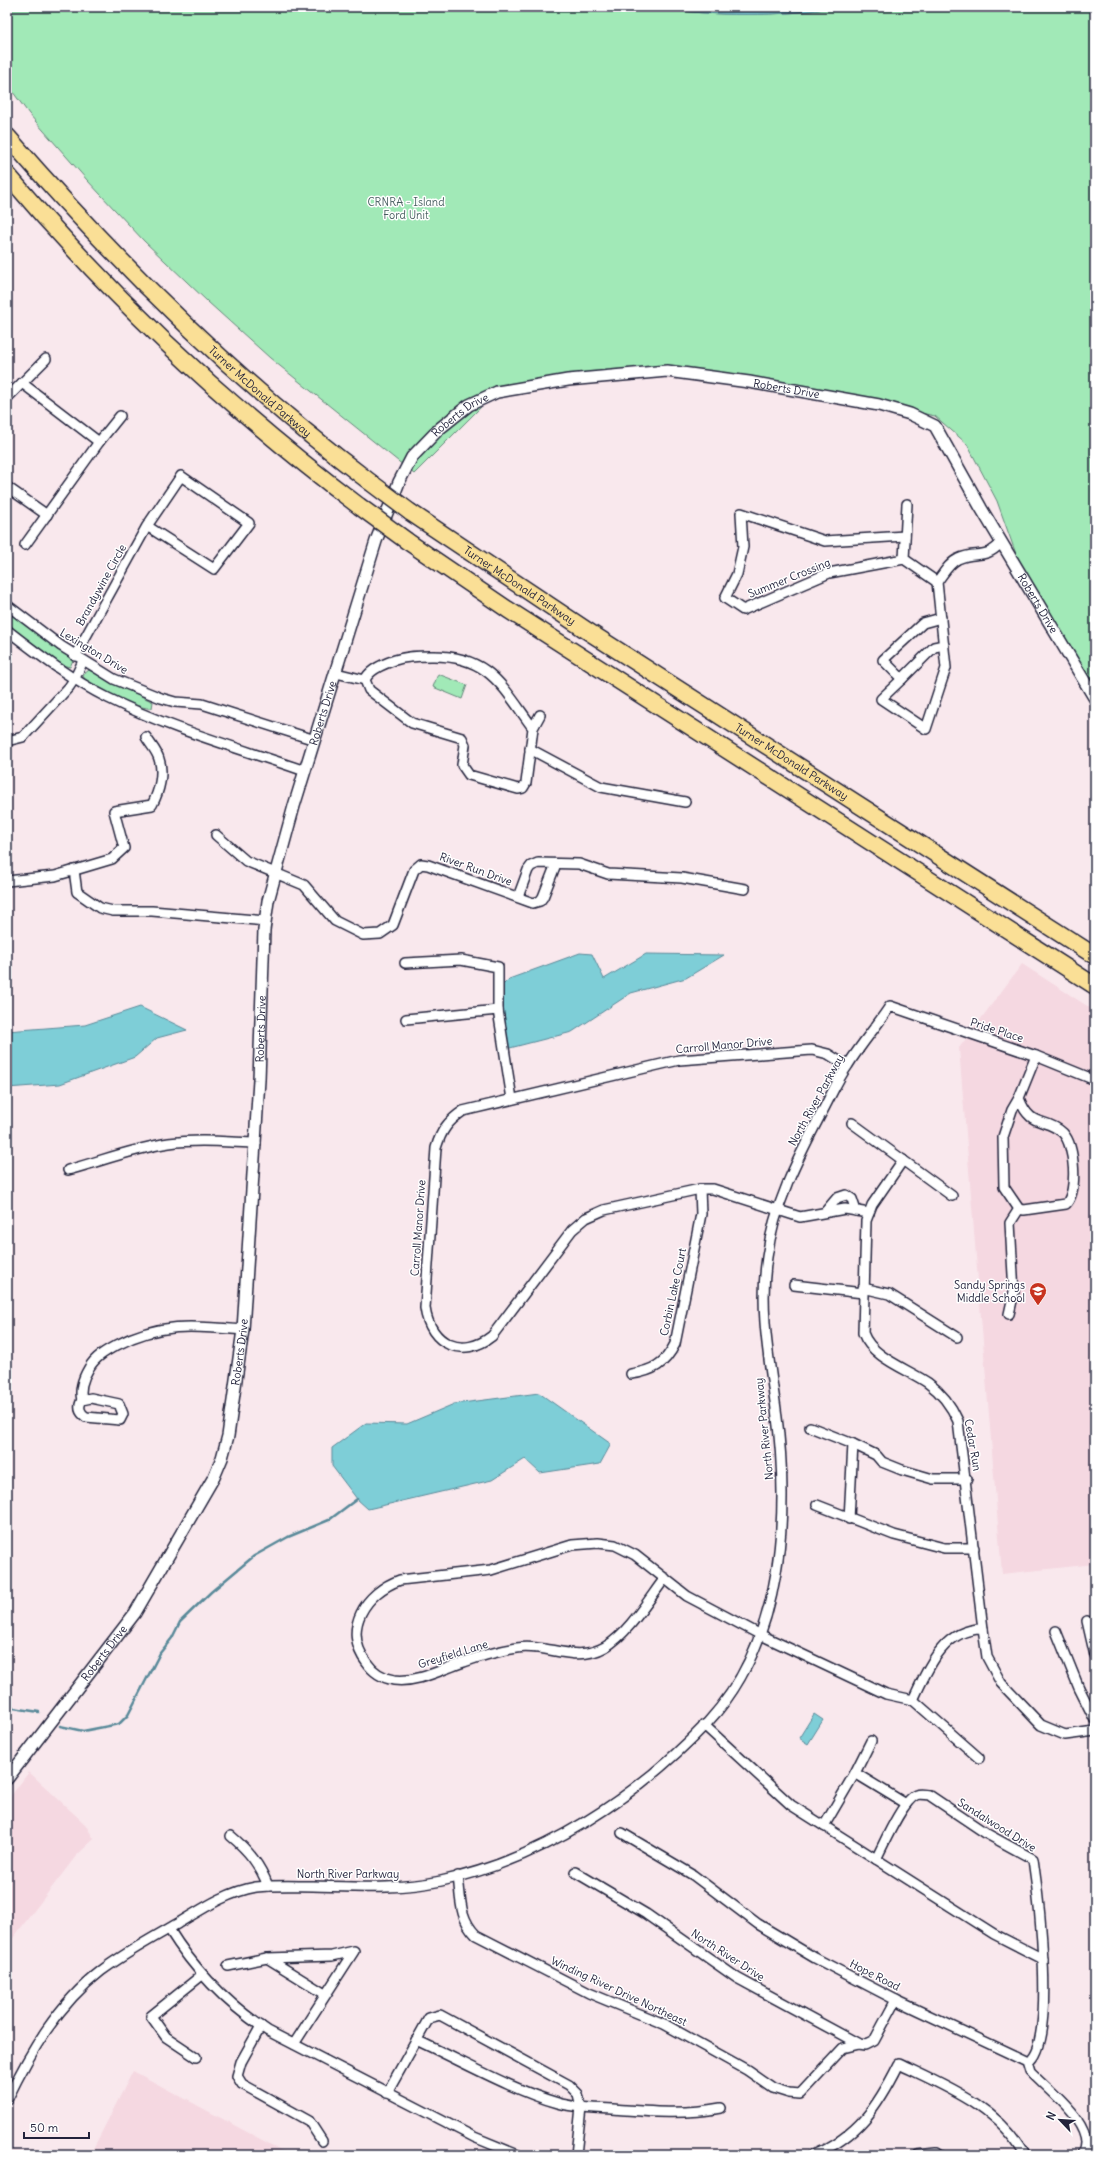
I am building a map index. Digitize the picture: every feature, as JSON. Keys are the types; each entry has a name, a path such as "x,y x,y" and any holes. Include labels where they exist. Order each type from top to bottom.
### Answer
{"highway":[{"name":"Turner McDonald Parkway","path":"7,136 93,233 182,323 276,406 370,482 410,512 586,630 1095,956"},
{"path":"7,174 85,262 179,354 261,426 359,506 407,541 507,609 1095,986"}],"street":[{"path":"7,398 46,359"},
{"name":"Roberts Drive","path":"7,1779 135,1613 214,1477 222,1458 228,1436 243,1330 256,1143 266,921 275,873 376,541 399,482 412,457 439,429 469,405 497,392 568,380 667,371 749,382 879,405 910,414 935,426 1001,543 1095,699"},
{"path":"22,383 99,442"},
{"path":"25,545 99,442 120,416"},
{"name":"Brandywine Circle","path":"76,678 79,658 147,526 181,476 249,523 214,569 147,526"},
{"path":"7,487 47,515"},
{"path":"907,504 904,559 937,582"},
{"name":"Summer Crossing","path":"904,559 829,573 743,610 725,598 737,574 743,548 741,513 825,541 905,536"},
{"path":"944,645 934,647 881,699 926,729 946,668 944,645 937,582 951,563 957,559 985,555 1001,543"},
{"name":"Lexington Drive","path":"7,606 79,658 114,679 156,697 175,702 202,704 315,740"},
{"path":"902,678 883,660 923,623 941,618"},
{"path":"7,630 50,663 106,697 135,711 305,771"},
{"path":"365,680 370,673 389,662 403,658 448,656 464,658 480,666 500,683 533,728"},
{"path":"336,673 365,680"},
{"path":"7,741 23,737 76,678"},
{"path":"365,680 369,690 412,723 462,738 465,745 462,765 469,775 518,789 523,788 526,783 533,728 540,714"},
{"path":"7,881 55,876 112,860 124,848 114,811 152,805 161,774 159,758 146,737"},
{"path":"530,749 601,787 685,802"},
{"path":"216,835 246,861 275,873"},
{"path":"556,864 540,901 533,903 518,897 531,866 538,863 579,864 608,874 682,878 745,889"},
{"name":"River Run Drive","path":"275,873 304,885 335,921 363,935 380,934 393,925 414,870 421,864 428,865 518,897"},
{"path":"74,870 77,892 105,909 152,910 266,921"},
{"path":"405,963 461,960 498,967 498,1010 512,1099"},
{"name":"Pride Place","path":"890,1006 1036,1056 1095,1080"},
{"name":"North River Parkway","path":"7,2100 39,2041 74,1996 103,1970 220,1899 253,1888 268,1886 404,1886 458,1876 514,1858 552,1840 600,1813 655,1772 704,1725 735,1688 749,1662 760,1635 775,1573 782,1486 780,1441 766,1347 764,1308 766,1258 777,1210 800,1154 847,1066 890,1006"},
{"path":"406,1019 498,1010"},
{"name":"Carroll Manor Drive","path":"777,1210 726,1192 700,1189 604,1210 586,1218 572,1230 492,1336 474,1347 463,1348 452,1346 442,1341 433,1332 426,1320 425,1308 436,1148 443,1130 455,1116 473,1108 679,1060 812,1050 828,1054 847,1066"},
{"path":"1020,1098 1028,1115 1058,1130 1066,1138 1070,1149 1074,1180 1072,1194 1066,1204 1024,1210 1019,1209 1004,1187 1003,1137 1012,1110 1020,1098 1036,1056"},
{"path":"852,1122 952,1196"},
{"path":"68,1170 153,1146 170,1143 203,1141 256,1143"},
{"name":"Cedar Run","path":"903,1160 872,1205 866,1221 862,1324 866,1341 881,1354 928,1383 951,1405 958,1421 967,1479 987,1657 1001,1683 1041,1725 1065,1736 1095,1731"},
{"name":"Corbin Lake Court","path":"631,1374 647,1372 659,1366 668,1357 675,1344 701,1214 700,1189"},
{"path":"826,1211 837,1198 846,1195 852,1199 856,1211"},
{"path":"777,1210 800,1217 826,1211 845,1209 869,1213"},
{"path":"1009,1314 1014,1292 1010,1223 1019,1209"},
{"path":"794,1285 889,1294 958,1337"},
{"path":"82,1400 81,1388 85,1375 92,1363 104,1352 130,1338 153,1330 177,1326 243,1330"},
{"path":"810,1428 853,1444 876,1455 882,1462 910,1472 933,1479 967,1479"},
{"path":"849,1519 853,1444"},
{"path":"817,1505 849,1519 894,1535 944,1548 974,1548"},
{"name":"Greyfield Lane","path":"665,1578 625,1630 607,1646 595,1652 569,1654 526,1647 516,1648 464,1662 433,1674 395,1680 382,1676 372,1669 364,1659 356,1634 361,1612 368,1601 388,1584 400,1580 474,1574 572,1545 598,1543 615,1545 635,1555 665,1578 687,1596 760,1635 886,1694 913,1700"},
{"path":"1087,1621 1095,1656"},
{"path":"979,1758 913,1700 928,1666 940,1648 954,1637 976,1629 983,1629"},
{"path":"1056,1631 1079,1688 1095,1720"},
{"path":"704,1725 791,1805 994,1934 1043,1959"},
{"path":"824,1826 855,1773 871,1741"},
{"path":"855,1773 906,1804 876,1859"},
{"name":"Sandalwood Drive","path":"906,1804 916,1795 929,1795 987,1834 1033,1859 1040,1905 1043,1959 1043,2017 1037,2053 1028,2062"},
{"name":"Hope Road","path":"622,1834 694,1875 758,1924 815,1958 896,2000 1028,2062"},
{"path":"231,1836 248,1850 262,1869 268,1886"},
{"name":"North River Drive","path":"575,1872 646,1914 737,1978 859,2044"},
{"name":"Winding River Drive Northeast","path":"458,1876 462,1914 467,1926 476,1935 589,1993 664,2024 746,2070 773,2088 789,2093 800,2094 843,2048 859,2044"},
{"path":"169,1929 182,1950 202,1975 231,2004 260,2026 474,2137 518,2155"},
{"path":"228,1966 267,1958 332,1956 354,1951 294,2044"},
{"path":"267,1958 325,1994"},
{"path":"196,2057 166,2037 151,2016 202,1975"},
{"path":"859,2044 866,2045 874,2041 896,2000"},
{"path":"387,2092 429,2018 440,2015 569,2085 578,2094 581,2107 576,2155"},
{"path":"260,2026 241,2062 237,2076 242,2084 309,2121 322,2141"},
{"path":"416,2040 532,2094 559,2104 581,2107 691,2112 722,2108"},
{"path":"1028,2062 1031,2072 1080,2123 1087,2138 1083,2155"},
{"path":"818,2154 850,2133 873,2111 883,2097 900,2064 960,2093 976,2103 1007,2130 1025,2155"},
{"path":"918,2155 936,2153 939,2155"}],"shaded area":[{"name":"Sandy Springs Middle School","path":"1022,964 1095,1011 1095,1564 1002,1574 959,1048"},
{"path":"29,1772 85,1824 94,1839 76,1856 7,1946 7,1801"},
{"path":"133,2071 290,2155 90,2155"}],"green space":[{"name":"CRNRA - Island Ford Unit","path":"7,7 654,7 700,13 769,14 792,13 838,7 1095,7 1095,699 1030,593 997,501 967,444 935,416 884,405 655,368 503,385 414,474 270,358 208,302 144,241 87,180 29,114 7,84"},
{"path":"7,610 73,660 70,667 62,665 7,624"},
{"path":"89,670 153,702 152,708 137,706 94,686 83,676"},
{"path":"438,674 467,685 462,699 433,687"}],"water":[{"path":"654,7 838,7 792,13 723,14 700,13"},
{"path":"580,953 592,954 604,979 646,954 724,955 686,978 631,993 572,1032 506,1049 500,988 509,979"},
{"path":"140,1007 187,1030 157,1038 135,1057 60,1084 7,1088 7,1031 85,1025"},
{"path":"539,1393 611,1444 600,1464 540,1473 525,1459 492,1480 368,1509 357,1499 332,1466 332,1448 366,1423 407,1424 454,1404"},
{"path":"814,1714 823,1720 808,1744 799,1738"}],"waterway":[{"path":"60,1726 83,1731 119,1724 128,1715 160,1653 172,1638 180,1622 211,1592 254,1556 288,1537 329,1520 357,1499"},
{"path":"7,1707 39,1712"}],"place":[{"name":"Sandy Springs Middle School","path":"1038,1306"}]}
